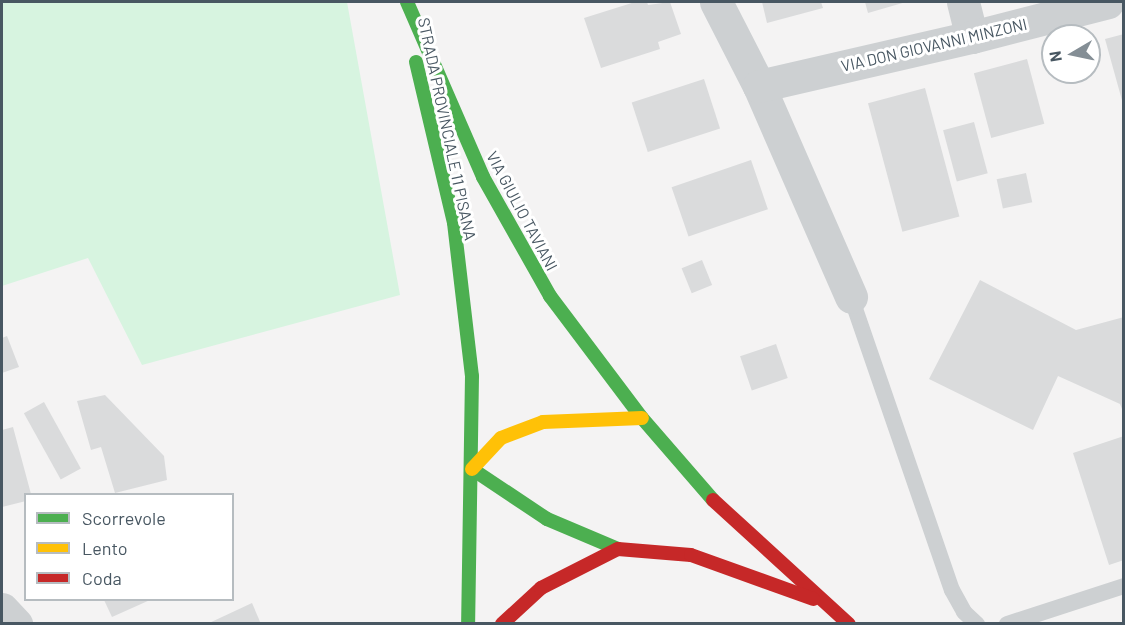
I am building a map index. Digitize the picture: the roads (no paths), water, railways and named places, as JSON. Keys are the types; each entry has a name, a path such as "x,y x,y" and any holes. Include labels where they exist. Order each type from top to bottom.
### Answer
{"main road":[{"name":"STRADA PROVINCIALE 11 PISANA","path":"402,2 454,223 471,376 472,469 468,624"},
{"name":"VIA GIULIO TAVIANI","path":"407,2 483,177 550,296 642,418 703,491 849,624"},
{"path":"472,469 501,438 543,422 642,418"},
{"name":"VIA GIULIO TAVIANI","path":"472,469 547,519 618,549 691,555 827,604"},
{"path":"502,624 541,588 618,549"}],"street":[{"path":"716,2 759,86 851,297"},
{"path":"963,2 972,37"},
{"name":"VIA DON GIOVANNI MINZONI","path":"759,86 972,37 1108,2"},
{"path":"2,609 16,624"}],"lane":[{"path":"851,297 952,590 964,612 977,624"},
{"path":"1007,624 1124,586"}]}
